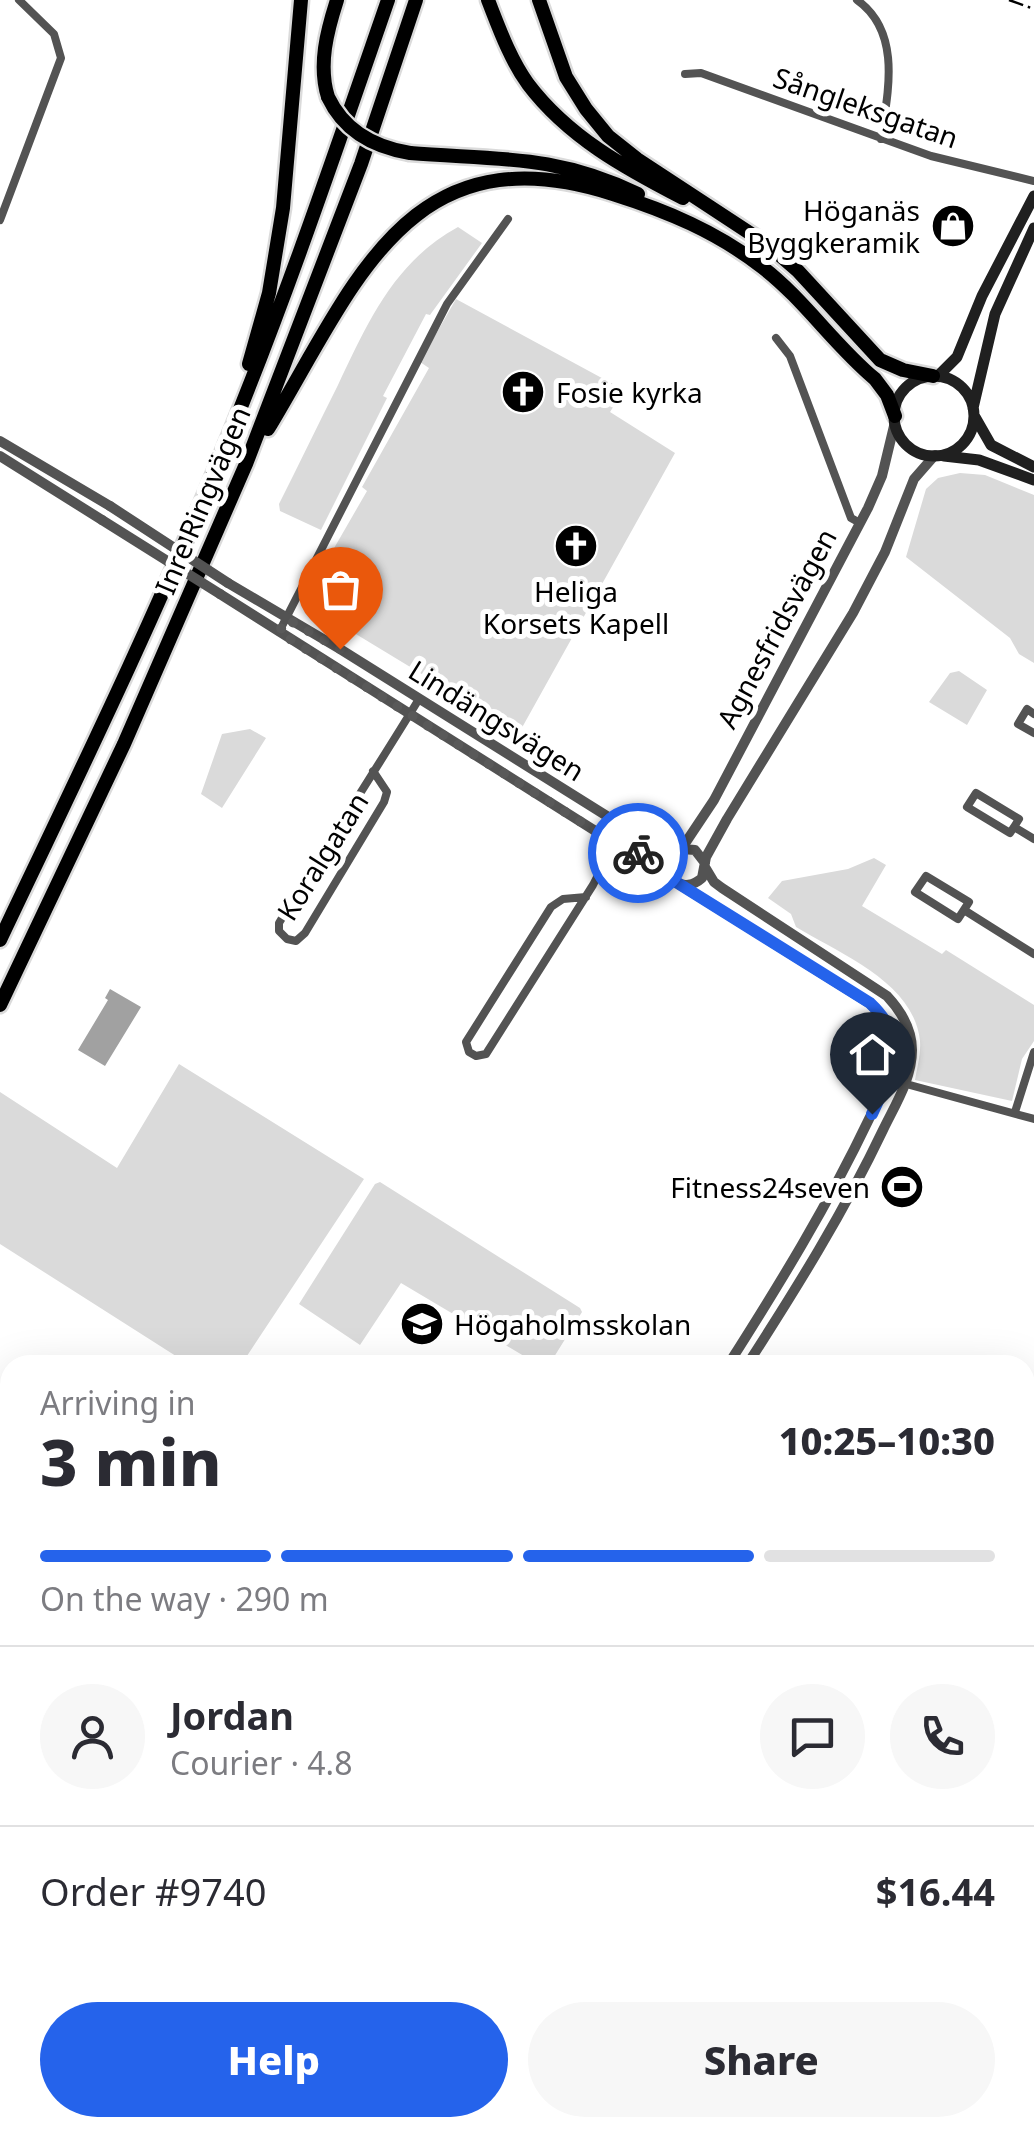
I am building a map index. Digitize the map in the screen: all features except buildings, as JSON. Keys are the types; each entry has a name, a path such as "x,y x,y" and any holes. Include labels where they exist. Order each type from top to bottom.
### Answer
{"highway":[{"path":"221,458 269,293 283,208 301,0"},
{"path":"337,0 324,60 328,96 340,119 356,133 382,146 410,152 540,160 614,182 740,251 784,285 881,386 895,419"},
{"name":"Inre Ringvägen","path":"0,940 97,736 221,458 282,302 388,0"},
{"name":"Inre Ringvägen","path":"0,1005 124,744 246,464 361,164 416,0"},
{"path":"488,0 526,82 564,122 628,170 746,229"},
{"path":"539,0 566,77 608,136 746,229 806,278 875,355 903,370 935,376"},
{"path":"246,464 323,332 375,255 418,212 446,195 500,178 541,177 596,188 677,216"}],"main road":[{"path":"1034,196 982,296 957,357 935,376 908,386 898,400 895,419 909,446 937,455 979,460 1034,480"},
{"path":"937,455 958,448 967,438 990,327 1034,228"},
{"path":"935,376 961,386 980,430 991,445 1034,467"}],"street":[{"path":"0,220 61,58 54,34 18,0"},
{"path":"857,0 876,18 889,60 881,139"},
{"name":"Sångleksgatan","path":"684,74 701,73 942,159 1034,181"},
{"path":"279,632 447,304 508,220"},
{"path":"776,338 790,356 851,518 860,523"},
{"name":"Agnesfridsvägen","path":"680,849 697,830 860,523 882,476 895,419"},
{"name":"Lindängsvägen","path":"0,441 656,846 698,852 714,882 877,988 896,1005 911,1040 905,1085"},
{"name":"Agnesfridsvägen","path":"705,865 727,819 863,596 914,478 937,455"},
{"name":"Lindängsvägen","path":"0,456 616,844 668,870 680,885 870,1003 881,1014 895,1043 888,1080"},
{"name":"Koralgatan","path":"373,772 387,792 384,802 306,933 296,941 287,939 278,931 279,922 373,772 419,699"},
{"path":"1034,714 1026,709 1018,724 1034,733"},
{"path":"976,792 1019,819 1014,827 1010,833 967,807 976,792"},
{"path":"586,897 563,899 550,907 466,1042 469,1052 476,1056 486,1054 586,897 623,826"},
{"path":"1014,827 1034,839"},
{"path":"668,870 670,858 680,849"},
{"path":"680,885 699,881 705,865"},
{"path":"926,876 969,902 964,910 958,919 916,892 926,876"},
{"path":"964,910 1034,954"},
{"path":"1015,1112 1034,1052"},
{"path":"734,1355 837,1184 888,1080 1034,1119"},
{"path":"753,1355 859,1181 905,1085"}],"shaded area":[{"path":"458,227 482,243 430,315 426,314 321,530 280,511 279,504 385,296 416,258"},
{"path":"456,299 624,390 610,412 675,453 519,733 303,602 367,491 362,487 429,368 420,362"},
{"path":"960,473 985,475 1034,495 1034,663 1019,654 1010,638 906,557 926,489 938,478"},
{"path":"959,671 987,690 967,725 929,702 950,673"},
{"path":"250,729 266,738 222,808 201,794 222,734"},
{"path":"874,858 886,865 862,906 942,954 946,950 1034,1005 1034,1041 1022,1059 1012,1101 915,1080 920,1041 915,1020 904,1002 872,972 796,927 791,914 768,898 782,881 848,869"},
{"path":"110,989 141,1007 105,1066 78,1050 108,1000 105,998"},
{"path":"179,1064 364,1179 248,1355 174,1355 0,1244 0,1092 117,1168"},
{"path":"380,1182 580,1308 582,1312 555,1355 522,1355 401,1283 360,1345 299,1304 375,1184"}],"railway":[{"path":"1009,0 1034,9"}],"way so far":[{"path":"340,649 287,619 279,632 616,844 638,853"}],"place":[{"name":"Höganäs Byggkeramik","path":"953,226"},
{"name":"Fosie kyrka","path":"523,392"},
{"name":"Heliga Korsets Kapell","path":"576,546"},
{"name":"Fitness24seven","path":"902,1187"},
{"name":"Högaholmsskolan","path":"422,1324"}],"route":[{"path":"638,853 668,870 676,882 760,932 881,1014 892,1031 896,1052 872,1114"}]}
